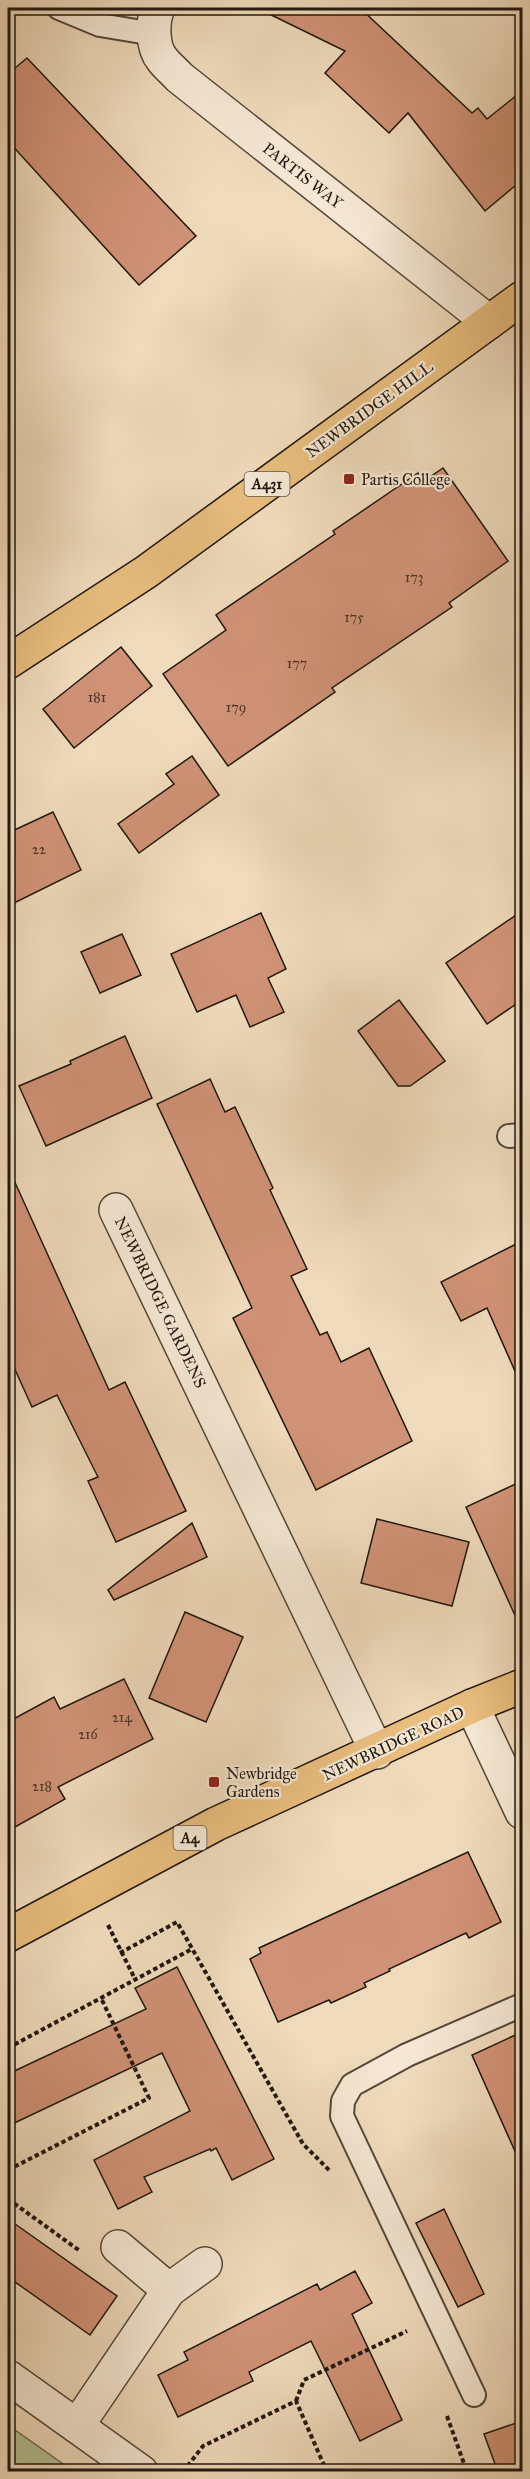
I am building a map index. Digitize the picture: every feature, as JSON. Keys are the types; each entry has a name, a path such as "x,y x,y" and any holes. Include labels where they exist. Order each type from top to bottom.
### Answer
{"main road":[{"name":"NEWBRIDGE HILL","path":"8,663 146,572 522,298"},
{"name":"NEWBRIDGE ROAD","path":"8,1935 216,1824 377,1752 472,1706 522,1686"}],"street":[{"name":"PARTIS WAY","path":"156,21 160,58 179,77 489,322"},
{"name":"NEWBRIDGE GARDENS","path":"116,1210 377,1752"},
{"path":"472,1706 522,1812"},
{"path":"118,2247 169,2290"},
{"path":"77,2426 169,2290 206,2264"},
{"path":"8,2377 141,2472"}],"lane":[{"path":"59,8 100,25 156,21"},
{"path":"474,2395 342,2116 343,2101 352,2085 399,2059 522,2005"}],"path":[{"path":"135,1980 121,1954 177,1922 303,2144 335,2176"},
{"path":"8,2048 192,1949"},
{"path":"8,2170 149,2098 100,1998"},
{"path":"403,2320 412,2341"},
{"path":"183,2472 203,2445 296,2401 304,2380 408,2331"},
{"path":"296,2401 327,2472"},
{"path":"444,2411 467,2472"}],"green space":[{"path":"8,2425 73,2471 8,2471"}],"building":[{"path":"257,8 360,8 472,113 478,108 487,119 522,91 522,180 485,211 408,113 389,133 325,73 345,51"},
{"path":"27,58 196,236 139,285 8,141 8,74"},
{"path":"443,468 508,561 449,603 452,607 332,688 335,692 228,766 163,674 226,630 216,615 335,534 333,531 418,473 424,481"},
{"path":"121,647 152,686 74,748 43,709"},
{"path":"192,756 219,795 139,853 118,824 174,784 166,774"},
{"path":"53,812 81,870 8,906 8,833"},
{"path":"522,911 522,1000 487,1024 446,963"},
{"path":"261,913 286,969 268,978 284,1012 250,1027 236,995 197,1012 171,954"},
{"path":"122,934 141,975 100,993 81,952"},
{"path":"399,1000 445,1061 410,1086 398,1086 358,1031"},
{"path":"125,1036 152,1098 46,1146 19,1086 71,1064 70,1061"},
{"path":"210,1079 225,1112 235,1107 273,1188 270,1190 307,1269 291,1276 320,1335 327,1332 341,1362 369,1348 412,1441 316,1490 233,1318 252,1308 157,1104"},
{"path":"8,1167 109,1390 125,1382 186,1511 116,1542 88,1481 98,1477 57,1395 32,1407 8,1354"},
{"path":"522,1241 522,1387 487,1308 461,1321 441,1282"},
{"path":"522,1481 522,1631 466,1507"},
{"path":"377,1519 469,1542 452,1606 361,1583"},
{"path":"192,1523 207,1557 114,1600 108,1590"},
{"path":"185,1612 243,1637 206,1722 149,1698"},
{"path":"124,1679 153,1739 58,1787 65,1799 8,1831 8,1722 54,1697 60,1709"},
{"path":"468,1852 501,1922 469,1938 466,1933 389,1969 390,1971 364,1983 366,1987 331,2003 329,2000 278,2022 250,1959 261,1953 259,1948"},
{"path":"177,1967 274,2159 232,2180 216,2148 211,2151 210,2149 144,2177 152,2192 118,2209 94,2160 190,2111 162,2053 8,2126 8,2074 146,2009 135,1988"},
{"path":"522,2032 522,2167 472,2055"},
{"path":"444,2209 484,2294 458,2307 416,2223"},
{"path":"8,2219 117,2296 90,2335 8,2277"},
{"path":"355,2271 372,2303 352,2314 402,2420 360,2441 311,2341 249,2372 253,2381 178,2417 158,2375 188,2360 184,2352 317,2284 320,2290"},
{"path":"522,2421 522,2472 498,2472 484,2434"}],"place":[{"name":"Partis College","path":"349,479"},
{"name":"Newbridge Gardens","path":"214,1782"}]}
